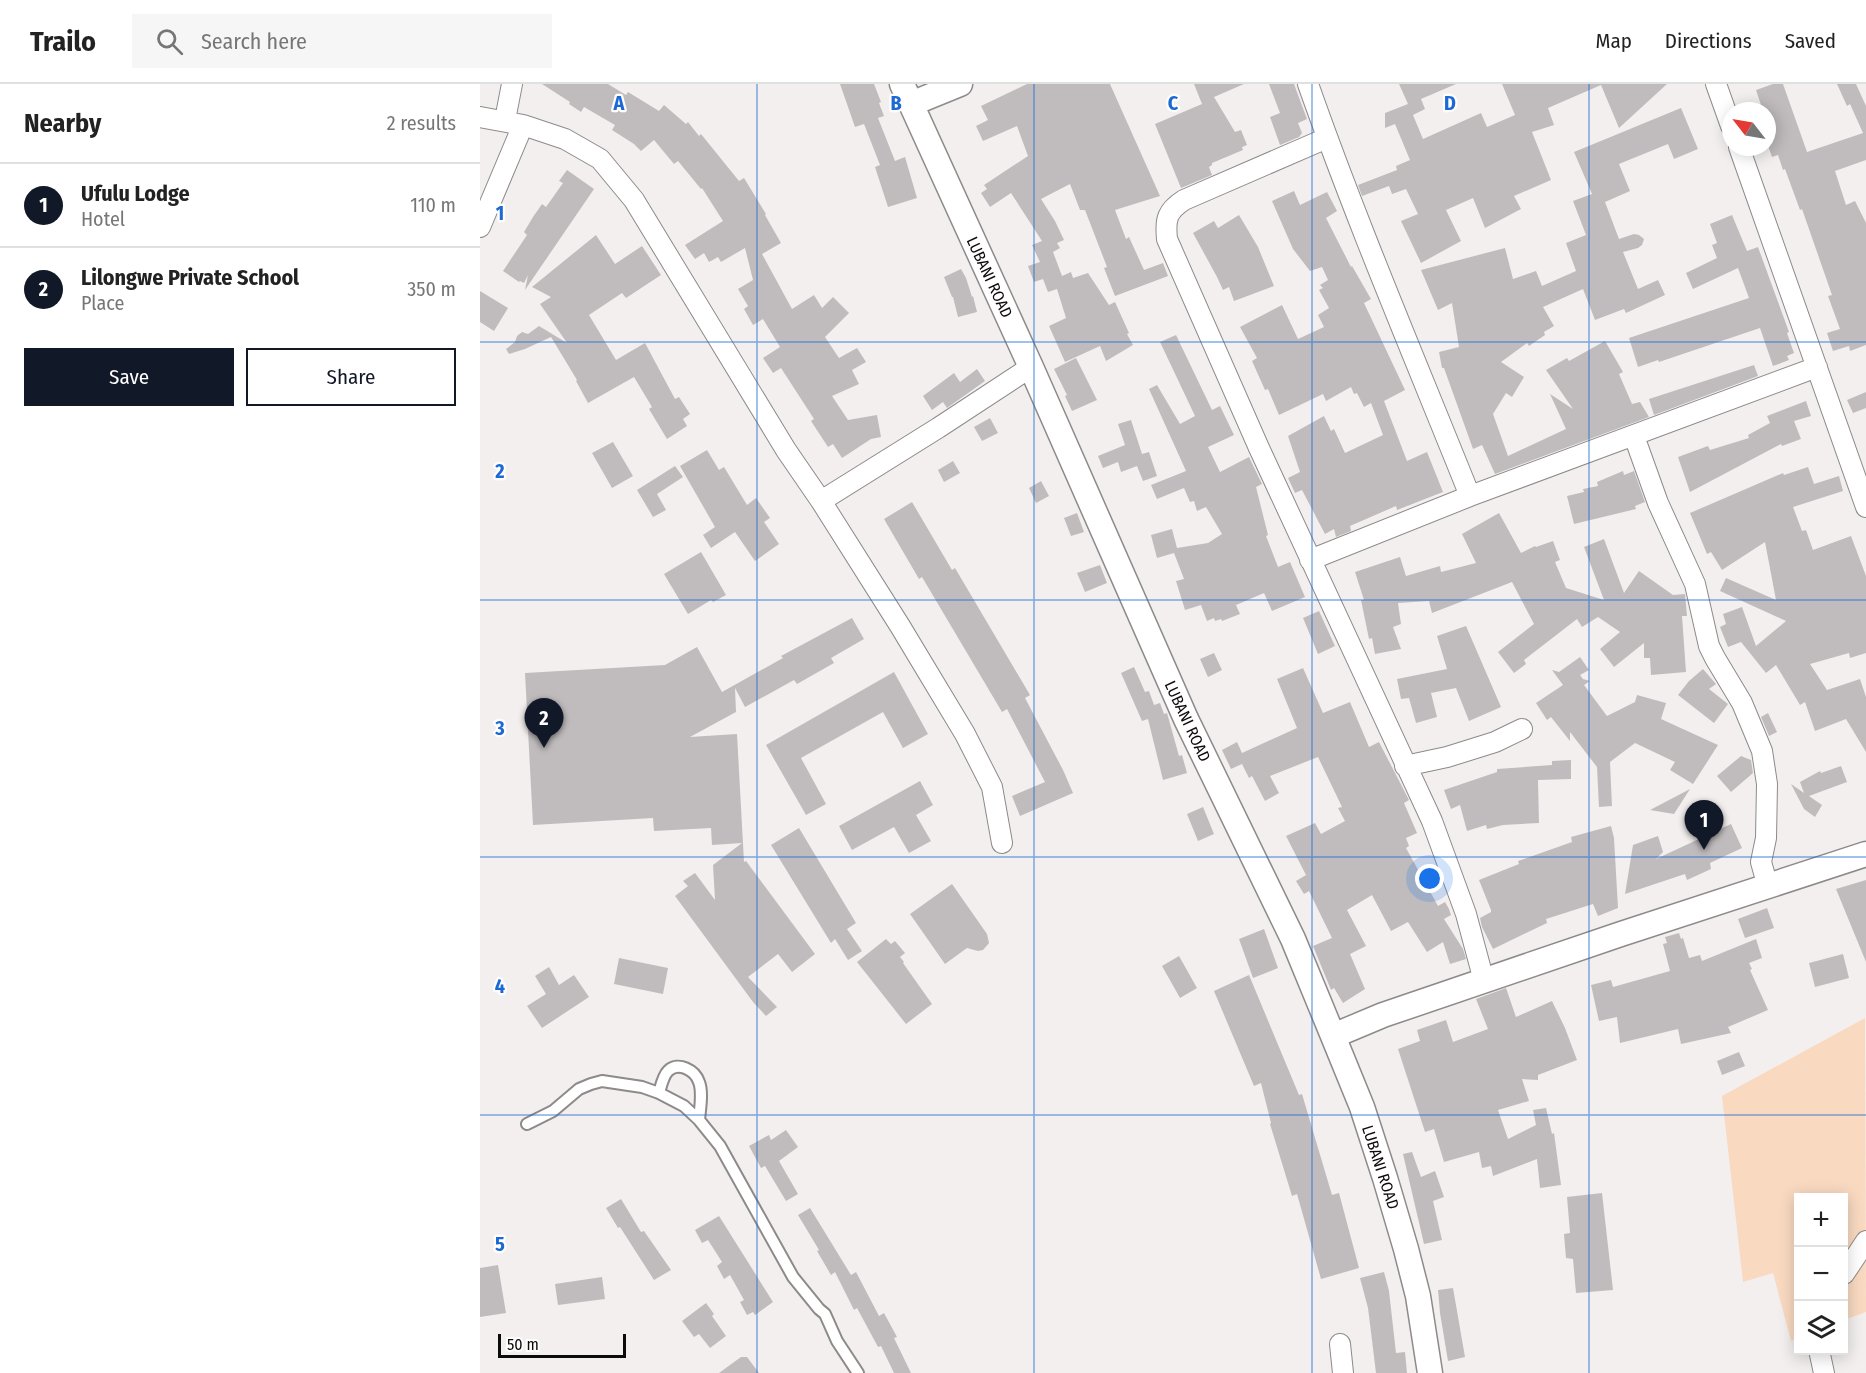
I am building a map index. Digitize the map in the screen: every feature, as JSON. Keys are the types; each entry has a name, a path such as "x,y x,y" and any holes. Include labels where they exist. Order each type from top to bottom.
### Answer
{"street":[{"path":"480,227 514,123 512,84"},
{"path":"906,94 960,84"},
{"path":"1308,84 1327,138 1470,496"},
{"path":"1716,84 1722,102"},
{"name":"LUBANI ROAD","path":"906,94 1031,367 1186,718 1293,939 1333,1036 1362,1107 1386,1178 1418,1296 1430,1373"},
{"path":"480,117 514,123 565,139 600,159 634,200 786,450 821,501 966,734 992,787 1002,843"},
{"path":"1327,138 1174,206 1167,215 1167,239 1259,448 1436,831 1466,914 1484,981"},
{"path":"1741,156 1866,507"},
{"path":"821,501 1031,367"},
{"path":"1310,560 1470,496 1817,367"},
{"path":"1634,436 1658,503 1695,584 1709,646 1742,703 1762,751 1767,784 1766,838 1761,862 1768,887"},
{"path":"1405,766 1447,757 1495,742 1521,729"},
{"path":"1333,1036 1383,1016 1621,934 1866,854"},
{"path":"1848,1268 1866,1241"},
{"path":"1340,1344 1343,1373"},
{"path":"1820,1355 1824,1373"}],"lane":[{"path":"659,1093 666,1072 673,1067 683,1067 694,1074 700,1083 699,1120"},
{"path":"527,1124 553,1111 579,1089 602,1081 642,1087 684,1106 720,1146 793,1277 825,1314 837,1341 858,1373"}],"shaded area":[{"path":"1865,1018 1866,1312 1848,1319 1848,1193 1794,1193 1794,1340 1791,1341 1773,1273 1743,1282 1722,1096"}],"building":[{"path":"542,84 608,84 626,95 628,92 659,111 664,105 686,124 688,122 699,136 701,134 739,181 744,178 781,243 762,254 792,309 814,295 822,308 833,297 849,313 825,337 839,358 857,348 866,362 852,370 859,384 832,396 848,420 877,415 881,437 871,439 842,458 833,444 828,447 811,421 814,419 781,368 773,373 763,358 780,347 763,319 753,325 744,309 748,306 738,289 753,280 745,248 721,262 718,257 709,262 704,253 695,259 685,245 723,221 702,188 678,161 674,164 654,140 641,151 612,130 615,125 584,107 581,112"},
{"path":"840,84 874,84 884,116 878,118 895,161 905,157 917,198 888,207 875,167 880,165 864,124 855,127"},
{"path":"1027,84 1110,84 1160,196 1115,210 1126,239 1129,237 1144,270 1163,263 1168,276 1115,296 1104,268 1107,267 1085,210 1080,210 1070,184 1041,199 1064,240 1057,243 1060,248 1053,252 1062,276 1071,272 1073,278 1088,273 1109,305 1115,302 1129,333 1127,334 1133,345 1106,361 1100,346 1065,362 1049,326 1066,318 1057,289 1048,292 1043,279 1034,282 1028,266 1040,262 1032,245 1042,241 1011,193 990,207 981,193 987,189 984,185 1028,156 1017,126 983,141 976,126 988,120 981,106"},
{"path":"1194,84 1244,84 1214,97 1235,132 1241,130 1247,145 1242,147 1243,150 1212,163 1209,167 1212,175 1181,188 1155,124 1202,104"},
{"path":"1269,84 1294,84 1307,119 1298,123 1302,133 1299,137 1280,145 1270,117 1280,113"},
{"path":"1399,84 1456,84 1421,99 1425,109 1413,115 1423,139 1481,113 1487,127 1515,115 1502,84 1667,84 1619,128 1601,85 1548,108 1554,125 1532,132 1551,180 1514,196 1521,209 1485,228 1473,198 1446,210 1461,241 1421,263 1401,221 1418,214 1406,189 1392,194 1389,186 1362,196 1358,185 1397,170 1396,166 1410,160 1395,124 1385,128 1385,113 1408,104"},
{"path":"1773,84 1783,84 1807,152 1863,133 1850,104 1847,106 1837,84 1856,84 1866,106 1866,160 1835,171 1846,205 1855,201 1866,223 1866,345 1850,351 1849,346 1833,351 1827,333 1840,329 1828,296 1832,295 1802,209 1800,210 1785,169 1783,170 1778,155 1776,156 1776,102 1760,102 1756,90"},
{"path":"1681,108 1698,149 1674,159 1668,144 1619,164 1630,191 1605,202 1619,239 1634,234 1644,239 1638,248 1623,252 1638,289 1658,280 1665,295 1626,313 1624,309 1595,320 1583,289 1543,307 1554,326 1529,346 1527,343 1501,362 1524,377 1512,397 1506,393 1493,414 1508,456 1566,429 1550,394 1573,409 1546,370 1567,358 1569,361 1605,341 1623,372 1619,374 1632,404 1640,402 1649,417 1495,474 1482,445 1473,449 1444,368 1442,368 1439,352 1459,347 1452,303 1438,310 1421,270 1505,248 1513,279 1536,271 1542,286 1576,271 1566,243 1586,235 1573,201 1592,194 1574,152"},
{"path":"567,170 594,189 525,290 528,275 524,283 503,271 527,235 524,232 533,217 542,204 546,207 563,183 559,181"},
{"path":"1294,191 1300,205 1327,192 1337,211 1326,218 1351,267 1371,299 1364,303 1405,390 1384,401 1407,461 1427,452 1443,492 1397,510 1396,506 1350,526 1351,531 1336,537 1334,529 1325,534 1302,490 1295,493 1288,478 1300,472 1288,436 1324,416 1331,431 1334,429 1345,453 1383,435 1371,403 1364,407 1351,387 1326,401 1323,394 1279,415 1252,361 1257,358 1240,327 1282,305 1298,339 1324,327 1318,315 1329,308 1319,290 1323,288 1320,285 1328,280 1322,267 1310,271 1293,249 1272,201"},
{"path":"1239,215 1258,247 1274,286 1234,301 1229,287 1223,290 1193,233 1214,221 1218,228"},
{"path":"1732,215 1747,251 1758,247 1789,332 1787,333 1794,353 1787,356 1789,360 1773,366 1760,328 1638,367 1629,338 1749,298 1738,268 1693,289 1686,273 1717,258 1712,245 1717,243 1710,224"},
{"path":"596,235 615,264 642,246 661,275 626,298 622,293 589,315 616,360 645,343 675,399 679,397 690,414 683,419 687,426 667,439 634,377 588,403 551,337 509,354 506,349 522,332 528,334 539,326 567,343 540,304 551,297 532,287"},
{"path":"961,269 973,296 977,312 958,317 953,297 944,277"},
{"path":"480,291 508,308 494,331 480,322"},
{"path":"1176,335 1212,410 1220,406 1234,435 1208,447 1220,472 1249,457 1262,484 1256,487 1268,535 1266,536 1278,567 1290,562 1305,597 1272,611 1264,593 1236,605 1240,614 1222,621 1221,619 1215,621 1214,618 1207,621 1201,605 1185,610 1176,581 1184,579 1174,553 1157,558 1151,535 1172,529 1177,548 1208,543 1222,534 1206,507 1197,511 1194,501 1190,502 1184,488 1157,499 1151,485 1186,471 1149,389 1157,385 1180,424 1195,416 1160,342"},
{"path":"1076,358 1097,400 1072,411 1054,369"},
{"path":"1754,365 1758,376 1654,415 1649,399"},
{"path":"977,369 985,381 947,408 943,402 932,410 923,396 954,373 960,382"},
{"path":"1866,392 1866,408 1853,413 1847,400"},
{"path":"1806,401 1811,416 1794,421 1801,439 1782,446 1781,444 1690,492 1678,457 1708,446 1710,450 1749,438 1748,435 1770,423 1767,416"},
{"path":"990,418 998,433 982,441 974,427"},
{"path":"1131,420 1142,454 1149,452 1157,476 1143,481 1137,466 1121,472 1118,462 1103,468 1098,456 1125,445 1118,424"},
{"path":"613,442 633,476 612,488 592,453"},
{"path":"707,450 719,470 724,467 747,505 756,498 770,518 764,522 779,544 755,561 735,532 711,548 703,535 715,527 680,466"},
{"path":"953,461 960,473 944,482 938,470"},
{"path":"675,466 683,477 657,494 666,510 653,517 637,490"},
{"path":"1808,467 1814,484 1839,476 1843,491 1793,507 1802,531 1806,530 1813,550 1851,536 1866,576 1866,653 1850,658 1849,653 1810,664 1827,690 1860,679 1866,697 1866,752 1846,719 1815,731 1805,702 1800,705 1776,665 1766,673 1741,642 1728,647 1720,627 1726,624 1723,614 1742,607 1756,646 1786,621 1720,591 1726,578 1776,600 1765,542 1722,570 1711,552 1707,554 1690,513 1783,473 1784,475"},
{"path":"1623,471 1624,475 1634,471 1645,502 1635,506 1636,509 1574,524 1567,496 1598,486 1597,482"},
{"path":"1041,481 1049,496 1036,503 1029,488"},
{"path":"912,502 952,570 955,568 1030,695 1025,698 1073,793 1020,816 1012,796 1045,782 1007,709 1002,712 922,577 919,579 884,519"},
{"path":"1077,513 1084,532 1071,536 1064,518"},
{"path":"1499,513 1521,553 1553,541 1560,560 1555,562 1566,588 1604,600 1584,547 1604,539 1624,593 1639,571 1673,595 1685,594 1687,616 1682,616 1686,672 1651,675 1650,658 1644,658 1644,643 1614,667 1600,649 1620,632 1598,617 1582,627 1577,619 1524,660 1526,664 1514,673 1498,652 1534,624 1512,582 1432,613 1429,601 1398,603 1401,624 1393,627 1401,649 1375,654 1372,638 1369,639 1361,600 1364,600 1355,572 1400,557 1406,576 1440,566 1441,572 1476,563 1462,534"},
{"path":"701,552 726,595 713,602 711,600 688,614 664,574"},
{"path":"1100,565 1107,583 1085,592 1077,573"},
{"path":"1319,611 1335,646 1318,654 1303,618"},
{"path":"852,618 864,639 831,658 834,663 797,684 794,680 745,707 735,688 736,712 690,737 737,734 744,862 746,861 815,954 792,972 778,954 748,977 777,1007 766,1016 753,1002 675,896 688,886 683,881 695,873 715,900 713,865 742,843 712,845 711,828 654,831 653,818 533,825 525,673 665,665 697,647 722,692 783,658 781,656"},
{"path":"1466,626 1501,707 1469,721 1456,688 1431,693 1437,717 1416,723 1409,698 1401,699 1397,679 1447,669 1437,636"},
{"path":"1214,653 1222,670 1208,677 1200,659"},
{"path":"1580,657 1589,670 1580,675 1583,679 1590,681 1584,685 1607,716 1635,702 1637,695 1666,703 1661,719 1718,745 1693,784 1670,770 1675,762 1635,743 1610,762 1612,806 1599,807 1597,767 1570,732 1570,741 1551,717 1547,720 1536,703 1563,685 1552,670 1559,672"},
{"path":"1134,667 1145,692 1149,691 1154,705 1160,703 1164,714 1167,713 1179,756 1182,755 1187,773 1163,780 1148,719 1142,721 1121,673"},
{"path":"1303,668 1323,713 1350,702 1369,747 1379,742 1409,800 1404,803 1417,833 1406,838 1409,846 1406,848 1438,906 1445,902 1449,909 1451,915 1444,919 1463,949 1466,959 1450,964 1443,942 1427,952 1408,922 1391,931 1372,895 1347,910 1366,946 1350,954 1365,989 1343,1003 1334,988 1331,990 1313,946 1332,938 1309,891 1304,894 1296,881 1306,875 1286,836 1315,823 1321,834 1345,821 1338,808 1342,807 1318,757 1270,776 1279,793 1265,801 1252,776 1249,778 1242,764 1231,769 1222,750 1237,742 1242,753 1297,728 1277,679"},
{"path":"1703,669 1716,684 1709,689 1728,704 1714,723 1678,695"},
{"path":"894,672 928,734 903,748 883,712 801,758 826,804 806,815 766,745"},
{"path":"1768,713 1777,732 1769,736 1761,717"},
{"path":"1741,756 1751,760 1753,773 1731,792 1717,776"},
{"path":"1571,760 1571,779 1538,780 1539,823 1503,825 1487,829 1486,825 1467,831 1460,805 1451,809 1444,790 1497,772 1497,769 1552,765 1552,761"},
{"path":"1841,766 1847,782 1809,796 1822,805 1815,817 1804,809 1791,784 1804,793 1800,782 1820,771 1821,773"},
{"path":"920,781 933,805 916,815 931,841 909,853 894,827 852,850 839,826"},
{"path":"1690,789 1674,814 1650,810"},
{"path":"1203,807 1214,834 1198,841 1187,814"},
{"path":"1731,824 1742,848 1710,863 1711,869 1687,880 1685,874 1625,894 1633,845 1658,836 1663,852 1656,859"},
{"path":"1611,826 1614,838 1618,908 1598,916 1593,904 1546,919 1547,923 1493,949 1480,918 1491,910 1479,880 1519,864 1518,861 1572,842 1571,837"},
{"path":"799,828 856,923 847,929 862,951 848,960 835,939 831,943 771,845"},
{"path":"1866,880 1866,962 1836,889"},
{"path":"952,884 987,934 989,943 983,950 967,948 945,964 910,914"},
{"path":"1767,908 1774,928 1745,938 1738,919"},
{"path":"1264,929 1278,968 1253,978 1239,939"},
{"path":"1679,933 1681,939 1683,938 1689,958 1700,955 1702,961 1756,939 1762,958 1749,963 1752,969 1750,970 1768,1010 1728,1027 1731,1033 1681,1044 1678,1029 1620,1043 1617,1017 1599,1021 1591,985 1611,980 1613,987 1670,971 1663,944 1667,943 1665,937"},
{"path":"886,939 891,944 895,941 905,953 900,957 903,963 932,1004 906,1024 857,962"},
{"path":"1843,954 1849,978 1815,987 1809,963"},
{"path":"1179,956 1197,988 1180,998 1162,966"},
{"path":"619,958 668,968 663,994 614,984"},
{"path":"549,967 559,985 574,975 589,997 542,1028 527,1006 546,994 535,976"},
{"path":"1249,975 1299,1095 1302,1094 1332,1195 1339,1193 1359,1268 1321,1279 1297,1194 1292,1196 1270,1124 1261,1083 1254,1086 1214,991"},
{"path":"1506,988 1516,1017 1552,1001 1577,1060 1538,1075 1538,1080 1522,1079 1529,1101 1498,1110 1508,1139 1536,1125 1533,1110 1546,1108 1552,1134 1554,1133 1561,1185 1540,1188 1537,1159 1493,1176 1491,1166 1482,1168 1479,1152 1444,1162 1434,1129 1425,1132 1398,1049 1420,1041 1417,1030 1446,1020 1453,1042 1488,1029 1476,999"},
{"path":"1739,1052 1745,1066 1722,1075 1717,1061"},
{"path":"786,1130 798,1147 779,1161 798,1194 786,1201 765,1166 761,1168 749,1146 769,1135 771,1140"},
{"path":"1412,1152 1421,1177 1435,1171 1444,1197 1433,1201 1442,1240 1424,1244 1403,1154"},
{"path":"1602,1193 1613,1290 1576,1293 1573,1259 1566,1258 1564,1234 1570,1233 1567,1197"},
{"path":"621,1199 641,1232 644,1231 671,1270 654,1280 606,1208"},
{"path":"810,1208 851,1275 856,1272 879,1316 884,1313 897,1337 894,1338 911,1373 894,1373 881,1346 878,1347 857,1308 854,1310 835,1272 831,1275 798,1215"},
{"path":"719,1216 773,1302 755,1315 753,1312 747,1315 740,1302 744,1300 730,1275 724,1279 717,1266 722,1262 708,1240 702,1243 695,1230"},
{"path":"498,1265 506,1313 480,1317 480,1268"},
{"path":"1384,1272 1389,1291 1396,1353 1405,1352 1407,1373 1376,1373 1368,1308 1360,1278"},
{"path":"602,1277 605,1299 558,1305 555,1284"},
{"path":"1453,1288 1465,1357 1448,1361 1438,1290"},
{"path":"706,1303 726,1336 710,1348 699,1334 694,1337 682,1321"},
{"path":"741,1357 747,1357 759,1373 719,1373"}],"place":[{"name":"Lilongwe Private School","path":"544,748"},
{"name":"Ufulu Lodge","path":"1704,850"}]}
